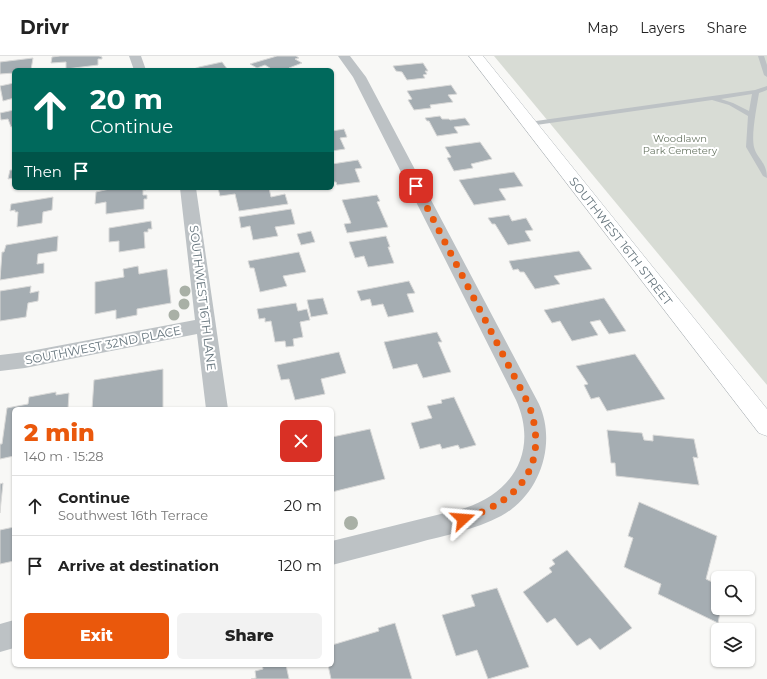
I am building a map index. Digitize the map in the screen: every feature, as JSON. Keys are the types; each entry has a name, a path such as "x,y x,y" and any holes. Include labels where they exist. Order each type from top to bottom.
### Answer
{"street":[{"path":"135,56 139,68"},
{"path":"334,552 476,515 493,508 506,500 518,489 526,477 535,451 536,435 534,419 529,405 357,73 344,56"},
{"name":"SOUTHWEST 16TH STREET","path":"476,56 767,426"},
{"name":"SOUTHWEST 16TH LANE","path":"188,190 217,407"},
{"name":"SOUTHWEST 32ND PLACE","path":"0,363 24,360 206,325"},
{"path":"0,638 12,635"}],"lane":[{"path":"761,56 767,75"},
{"path":"529,124 756,92 767,88"},
{"path":"756,92 752,115 750,147 767,176"},
{"path":"710,98 731,104 752,115"}],"green space":[{"name":"Woodlawn Park Cemetery","path":"494,56 767,56 767,385"}],"building":[{"path":"99,56 102,57 102,59 98,59 98,65 66,68 66,62 51,63 52,57"},
{"path":"277,56 296,56 299,58 295,59 302,63 289,68 270,68 265,65 257,68 250,64"},
{"path":"33,58 31,68 12,68 12,73 0,74 0,62"},
{"path":"222,62 226,68 196,68"},
{"path":"423,63 428,71 425,71 427,74 423,75 425,78 407,80 402,72 396,71 393,66"},
{"path":"12,83 12,99 3,101 0,86"},
{"path":"451,85 457,94 448,95 453,102 430,105 431,108 414,110 408,100 412,99 407,91"},
{"path":"12,110 12,127 8,119 1,120 0,113"},
{"path":"440,116 442,119 450,120 465,118 470,125 454,127 458,133 437,136 429,121 425,118"},
{"path":"344,129 347,137 340,138 345,149 334,151 334,131"},
{"path":"480,142 492,159 471,164 473,168 454,171 447,158 451,157 445,147"},
{"path":"358,160 362,168 355,169 360,182 337,185 336,182 334,182 334,164"},
{"path":"10,170 12,170 12,178 8,179"},
{"path":"514,172 523,186 499,189 506,200 474,205 459,180"},
{"path":"105,190 143,190 143,195 147,195 147,199 144,199 144,209 106,214 106,202 95,204 96,192"},
{"path":"218,190 269,190 271,197 285,194 288,204 239,211 235,194 220,196"},
{"path":"377,195 380,201 377,202 388,227 347,233 344,224 351,223 342,200"},
{"path":"53,197 52,210 43,212 42,223 17,227 18,212 15,212 15,210 10,211 11,204"},
{"path":"291,209 295,224 275,227 278,236 253,240 250,226 241,228 239,217"},
{"path":"509,215 512,221 526,218 533,230 525,231 531,241 508,245 495,224 492,224 488,218"},
{"path":"151,221 152,229 148,229 148,232 144,232 145,248 119,252 119,241 109,242 109,228"},
{"path":"311,231 315,242 301,245 297,234"},
{"path":"58,236 57,251 38,254 37,264 44,263 44,273 0,280 2,252 4,252 6,245"},
{"path":"386,236 390,247 388,247 394,263 368,267 364,256 355,258 349,242"},
{"path":"579,251 592,269 554,276 560,284 535,289 524,272 520,272 518,269 513,270 509,261"},
{"path":"299,252 306,272 283,276 287,286 260,292 254,268 250,268 248,261"},
{"path":"138,266 139,274 167,269 171,303 137,309 137,315 116,319 116,310 95,314 95,282 124,277 123,269"},
{"path":"409,281 415,293 407,294 414,312 388,317 383,304 372,306 370,299 361,301 357,291"},
{"path":"31,286 30,293 39,291 38,301 28,303 26,317 0,321 0,291"},
{"path":"323,298 328,314 311,317 307,300"},
{"path":"604,298 626,331 609,334 600,320 590,322 598,335 572,341 560,321 552,323 544,310"},
{"path":"296,303 298,311 307,309 310,320 300,322 303,337 293,339 294,346 286,347 285,341 275,342 271,321 265,322 265,318 259,319 257,309"},
{"path":"437,332 442,342 438,342 451,372 423,378 417,364 393,369 384,342"},
{"path":"339,352 346,373 321,379 325,394 295,400 289,379 281,380 277,365"},
{"path":"635,354 665,399 607,411 599,397 591,399 584,385 588,384 576,366"},
{"path":"163,369 163,407 92,407 94,380"},
{"path":"56,392 56,395 69,393 68,407 12,407 28,404 29,397"},
{"path":"454,397 476,445 460,449 458,445 442,449 440,444 420,449 411,423 432,418 427,406 442,403 441,400"},
{"path":"12,407 12,456 0,459 0,444 2,444 7,408"},
{"path":"370,429 385,479 334,492 334,437"},
{"path":"607,430 642,433 644,440 653,441 653,435 694,439 698,458 693,457 699,485 616,476 615,463 611,463"},
{"path":"3,483 0,512 0,484"},
{"path":"639,502 717,536 706,579 711,582 711,615 720,615 718,623 658,594 661,584 624,567 633,538 628,536"},
{"path":"12,527 12,561 0,564 0,530"},
{"path":"567,550 632,628 600,650 590,638 577,646 555,618 547,623 523,592 552,572 549,568 555,564 552,560"},
{"path":"497,588 529,667 488,679 477,650 456,656 442,615 475,606 471,595"},
{"path":"395,623 412,679 331,679 328,667 334,667 334,644 379,631 378,628"},
{"path":"262,667 286,667 289,679 251,679 256,678 255,671 263,669"}],"route":[{"path":"416,186 529,405 534,419 536,435 535,451 526,477 518,489 506,500 493,508 463,519"}]}
